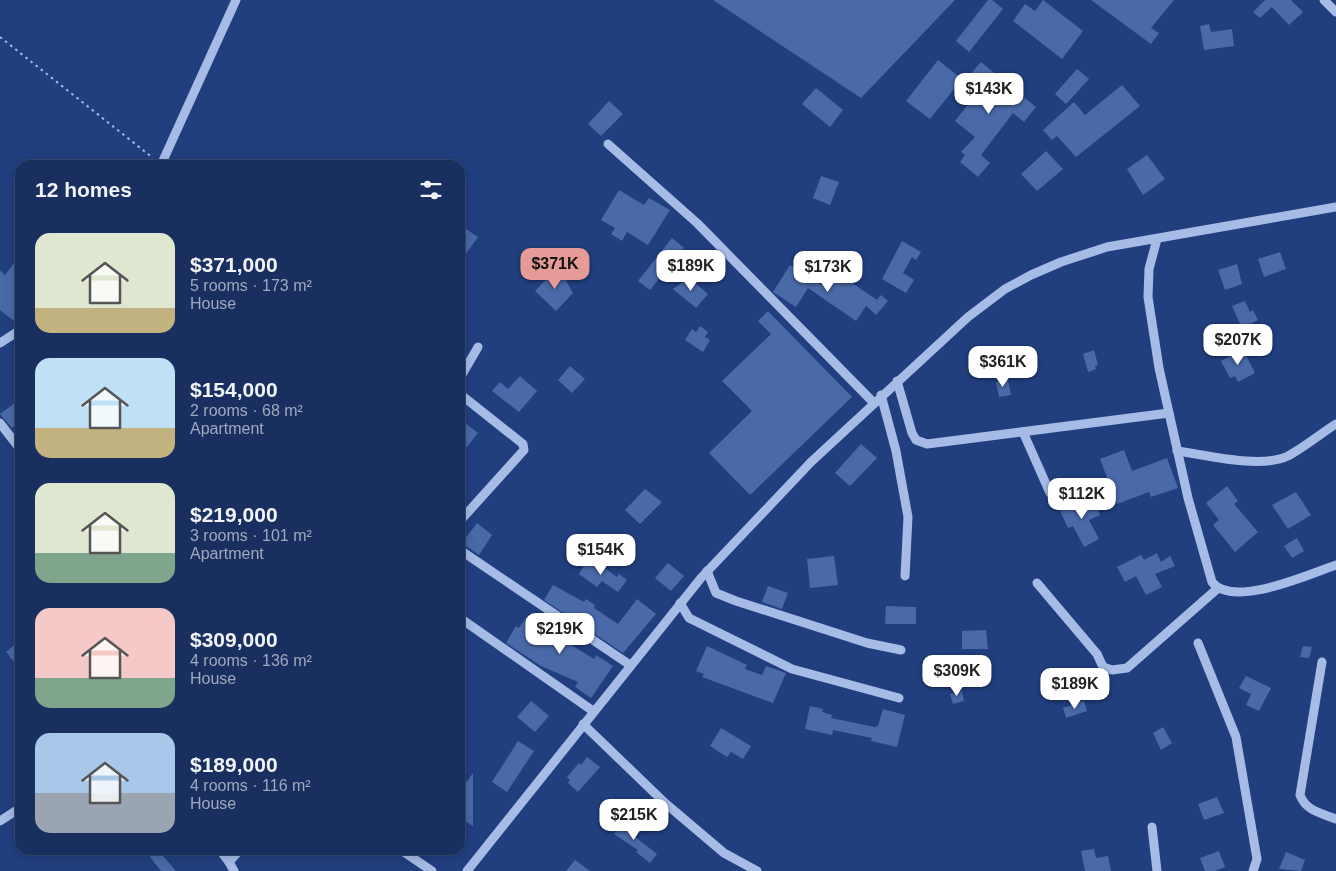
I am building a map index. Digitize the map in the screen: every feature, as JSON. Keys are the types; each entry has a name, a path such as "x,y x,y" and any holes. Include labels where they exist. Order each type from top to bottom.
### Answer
{"street":[{"path":"163,160 236,0"},
{"path":"1324,0 1336,12"},
{"path":"608,144 697,223 873,402"},
{"path":"467,871 707,571 811,462 873,402 968,317 999,294 1031,275 1061,262 1107,247 1336,207"},
{"path":"1157,239 1149,270 1148,297 1158,368 1177,451 1212,582 1217,589 1231,593 1266,589 1336,565"},
{"path":"0,343 15,333"},
{"path":"465,370 478,348"},
{"path":"897,381 912,433 916,440 927,444 1168,413"},
{"path":"881,395 896,451 908,517 905,576"},
{"path":"465,398 523,444 524,450 465,515"},
{"path":"0,423 15,442"},
{"path":"1177,451 1254,461 1272,460 1287,456 1336,424"},
{"path":"1023,432 1050,493"},
{"path":"465,553 630,665"},
{"path":"707,571 716,593 867,643 901,650"},
{"path":"1037,583 1097,654 1103,667 1112,670 1127,668 1217,589"},
{"path":"680,603 688,618 792,669 899,698"},
{"path":"465,622 593,712"},
{"path":"1198,643 1236,737 1256,859 1253,871"},
{"path":"1322,662 1300,795 1303,804 1309,809 1336,819"},
{"path":"583,724 665,803 724,853 757,871"},
{"path":"0,821 15,811"},
{"path":"1152,827 1157,871"},
{"path":"224,855 234,871"},
{"path":"229,862 235,855"},
{"path":"408,855 432,871"}],"path":[{"path":"0,37 155,160"}],"building":[{"path":"713,0 955,0 861,98"},
{"path":"988,0 992,0 1003,9 969,52 956,41"},
{"path":"1043,0 1083,31 1062,59 1013,21 1025,4 1035,11"},
{"path":"1091,0 1174,0 1151,28 1159,33 1151,44"},
{"path":"1265,0 1291,0 1303,12 1289,25 1272,7 1260,18 1253,12"},
{"path":"1209,24 1211,32 1232,29 1234,46 1204,50 1200,26"},
{"path":"938,60 962,79 930,119 906,101"},
{"path":"981,62 1036,107 1024,122 1013,113 981,155 990,163 978,177 960,162 965,155 961,152 975,137 955,121 981,88 968,77"},
{"path":"1077,69 1089,79 1066,104 1055,94"},
{"path":"1122,85 1140,106 1076,157 1057,136 1052,140 1043,130 1074,102 1085,115"},
{"path":"816,88 843,110 830,127 802,104"},
{"path":"609,101 623,114 601,136 588,124"},
{"path":"1046,151 1063,169 1037,191 1021,174"},
{"path":"1147,155 1165,179 1143,195 1127,169"},
{"path":"821,176 839,182 830,205 813,198"},
{"path":"619,190 644,205 649,198 670,210 648,245 627,232 622,241 611,234 615,228 601,220"},
{"path":"465,228 478,237 465,255"},
{"path":"672,238 684,248 650,290 638,281"},
{"path":"902,241 921,252 916,260 912,257 903,273 914,280 906,293 882,279"},
{"path":"1280,252 1286,269 1264,277 1258,259"},
{"path":"15,262 14,321 0,310 0,270 5,275"},
{"path":"1237,264 1242,284 1225,290 1218,270"},
{"path":"790,265 825,287 827,284 830,286 839,274 877,300 881,295 888,301 876,315 866,306 856,321 808,288 796,307 773,292"},
{"path":"558,267 573,293 556,311 535,291"},
{"path":"689,278 708,294 696,308 673,289"},
{"path":"1245,301 1250,312 1253,310 1258,320 1242,328 1232,306"},
{"path":"768,311 852,397 750,495 709,453 752,411 722,381 771,334 758,321"},
{"path":"700,326 708,332 705,337 710,340 703,352 685,340 692,329 696,332"},
{"path":"1243,349 1255,373 1238,382 1235,376 1230,378 1221,361"},
{"path":"1094,350 1098,365 1095,366 1096,369 1088,372 1083,354"},
{"path":"570,366 585,379 572,393 558,380"},
{"path":"520,376 537,391 519,412 492,391 500,382 508,389"},
{"path":"1008,380 1011,395 999,397 996,382"},
{"path":"15,403 15,425 12,428 0,414"},
{"path":"465,423 478,433 467,447 465,446"},
{"path":"861,444 877,458 850,486 835,473"},
{"path":"1124,450 1132,471 1167,458 1178,488 1151,497 1149,492 1117,504 1100,459"},
{"path":"1227,486 1238,501 1234,504 1258,532 1235,552 1213,525 1219,520 1206,503"},
{"path":"645,489 662,502 640,524 625,510"},
{"path":"1296,492 1311,515 1288,529 1272,505"},
{"path":"1093,497 1100,515 1089,520 1099,539 1084,547 1073,526 1068,528 1060,511"},
{"path":"477,523 492,535 479,555 465,545 465,539"},
{"path":"1297,538 1304,551 1292,558 1284,546"},
{"path":"1157,553 1161,562 1170,556 1175,566 1155,574 1162,587 1146,595 1136,576 1125,582 1117,567 1141,555 1144,560"},
{"path":"834,556 838,585 810,588 807,559"},
{"path":"589,557 617,577 619,574 627,580 618,592 602,581 597,587 579,574"},
{"path":"668,563 684,576 671,591 655,578"},
{"path":"553,585 584,602 586,599 595,605 594,608 618,624 637,599 656,614 623,653 544,600"},
{"path":"768,586 788,593 782,609 762,602"},
{"path":"886,606 916,607 916,624 885,624"},
{"path":"527,616 553,636 560,625 579,638 573,646 594,659 596,655 613,666 591,698 575,687 578,682 541,666 506,643 516,626 519,628"},
{"path":"986,630 988,649 962,649 962,631"},
{"path":"15,644 15,663 6,652"},
{"path":"707,646 747,665 745,669 762,675 766,666 786,673 773,703 702,677 704,674 696,671"},
{"path":"1303,646 1312,647 1309,658 1300,657"},
{"path":"925,658 952,660 949,683 922,681"},
{"path":"1246,676 1271,688 1259,711 1246,705 1251,694 1239,688"},
{"path":"962,691 964,701 953,704 950,694"},
{"path":"531,701 549,716 535,732 517,717"},
{"path":"1084,701 1087,711 1066,718 1063,708"},
{"path":"810,706 823,709 822,712 832,715 831,718 875,727 878,726 883,709 905,715 897,747 871,741 872,738 833,730 832,735 805,729"},
{"path":"1163,727 1172,743 1161,750 1153,733"},
{"path":"721,728 751,746 743,759 731,752 727,757 710,746"},
{"path":"518,741 534,751 507,792 492,782"},
{"path":"587,757 600,767 578,792 568,783 570,780 567,777"},
{"path":"473,773 473,826 465,821 465,784"},
{"path":"1217,797 1224,813 1204,820 1198,804"},
{"path":"624,819 637,828 634,836 657,854 650,863 636,852 638,850 614,834"},
{"path":"1094,849 1096,858 1108,856 1111,871 1085,871 1081,851"},
{"path":"1219,851 1225,867 1215,871 1205,871 1200,858"},
{"path":"1286,852 1305,860 1301,871 1279,869"},
{"path":"152,855 162,855 176,871 161,871 150,857"},
{"path":"575,860 590,871 566,871"}]}
